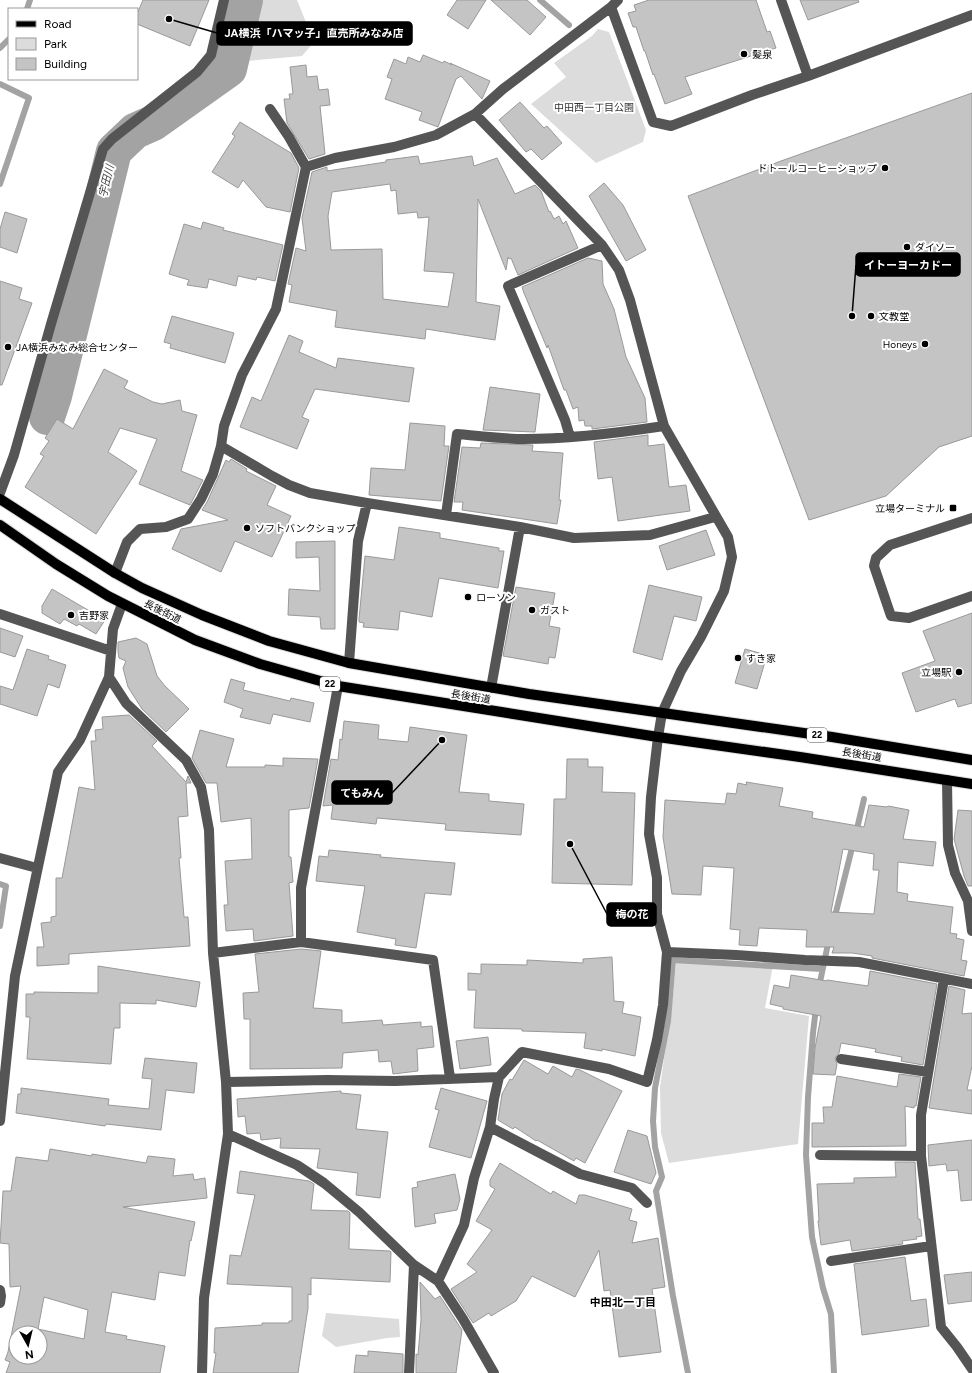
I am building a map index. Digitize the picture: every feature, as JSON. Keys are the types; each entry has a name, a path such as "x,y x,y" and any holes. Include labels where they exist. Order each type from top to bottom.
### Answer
{"main road":[{"name":"長後街道","path":"0,499 115,573 142,588 202,615 269,640 349,663 491,688 662,713"},
{"name":"長後街道","path":"0,525 56,564 122,604 195,640 260,664 338,686 658,737 800,757 972,784"},
{"name":"22","path":"662,713 832,737 972,760"}],"street":[{"path":"0,493 14,455 103,149 112,139 197,72 211,55 224,0"},
{"path":"781,0 808,76"},
{"path":"306,167 335,158 394,147 436,135 475,114 503,89 614,4 653,122 671,126 972,15"},
{"path":"115,573 127,542 140,529 166,527 188,519 201,499 213,474 221,446 224,426 242,375 276,309 306,167 289,136 270,109"},
{"path":"438,1281 464,1225 474,1178 490,1127 499,1077 522,1052 609,1069 647,1082 658,1040 663,1006 667,952 658,914 657,878 649,834 651,797 658,737 662,713 681,671 702,637 724,591 732,557 728,537 715,517 664,426 630,300 619,270 602,245 475,114"},
{"path":"570,437 565,420 508,286 602,245"},
{"path":"446,515 457,434 524,439 570,437 664,426"},
{"path":"221,446 288,485 310,493 520,527 574,538 650,535 715,517"},
{"path":"349,663 358,541 367,503"},
{"path":"972,518 890,545 876,558 874,566 891,616 909,618 972,596"},
{"path":"491,688 520,527"},
{"path":"0,1121 15,976 58,772 80,740 109,677 113,628 122,604"},
{"path":"0,614 111,651"},
{"path":"109,677 126,703 186,760 201,787 208,830 213,953 226,1082 228,1134 204,1298 202,1373"},
{"path":"301,942 301,888 338,686"},
{"path":"947,780 948,845 956,872 968,901 972,931"},
{"path":"0,858 37,868"},
{"path":"213,953 301,942 433,960 450,1078"},
{"path":"667,952 860,962 972,984"},
{"path":"944,979 921,1115 921,1156 941,1327 972,1369"},
{"path":"841,1059 928,1072"},
{"path":"226,1082 326,1080 395,1081 499,1077"},
{"path":"490,1127 580,1174 632,1188 647,1204"},
{"path":"228,1134 297,1165 324,1183 359,1212 414,1265 438,1281 463,1319 494,1373"},
{"path":"820,1155 921,1156"},
{"path":"831,1261 931,1246"},
{"path":"409,1373 414,1265"},
{"path":"0,1290 0,1303"}],"green space":[{"path":"250,0 297,0 314,42 302,56 247,61 251,45 241,38"},
{"name":"中田西一丁目公園","path":"598,29 609,32 646,130 643,142 596,163 531,104 566,77 554,63 592,36"},
{"path":"676,962 773,965 765,1008 809,1016 798,1144 669,1163 661,1133 660,1087 673,996"},
{"path":"326,1313 399,1319 400,1337 336,1347 322,1336"}],"building":[{"path":"143,0 209,0 190,46 138,24 138,12"},
{"path":"457,0 486,0 468,29 447,15"},
{"path":"491,0 527,0 546,17 530,35"},
{"path":"649,0 756,0 767,32 770,31 776,48 685,77 692,94 665,104 636,27 633,27 628,13 636,11 634,5"},
{"path":"800,0 858,0 859,2 808,20"},
{"path":"423,55 452,65 450,63 490,81 482,99 461,76 456,79 438,127 419,120 422,112 385,99 392,79 387,77 394,59 406,64 408,57 420,62"},
{"path":"306,65 307,77 317,76 319,90 328,89 330,105 320,106 325,154 309,159 287,123 284,99 290,99 289,94 293,94 290,67"},
{"path":"972,93 972,436 939,447 886,496 809,520 688,196"},
{"path":"520,102 544,128 547,126 562,143 542,160 531,149 526,152 499,120"},
{"path":"240,122 291,153 299,168 290,212 266,207 243,180 238,188 212,172 235,136 232,134"},
{"path":"418,156 420,164 472,156 474,166 497,158 515,194 535,185 541,191 549,212 550,211 554,219 559,216 563,224 566,221 578,248 518,275 511,258 509,259 508,257 506,270 478,199 476,302 500,306 495,340 426,329 425,339 335,327 337,311 289,302 292,285 288,284 296,248 306,251 302,218 312,172 327,167 327,171 386,162 386,160","holes":["390,184 391,191 396,190 398,214 417,212 418,218 429,217 424,271 454,273 448,307 383,299 382,249 331,250 328,216 332,192"]},
{"path":"604,183 623,205 646,250 626,261 589,196"},
{"path":"5,212 27,219 17,253 0,247 0,229"},
{"path":"203,222 224,228 223,230 283,245 275,281 257,277 256,280 238,276 236,286 209,279 207,288 187,285 189,280 169,274 184,224 201,229"},
{"path":"588,258 602,261 603,284 614,309 626,357 645,398 647,422 592,429 592,426 585,426 584,420 579,421 578,407 573,409 566,390 564,390 548,345 547,348 524,293 522,287"},
{"name":"JA横浜みなみ総合センター","path":"0,281 22,288 19,299 32,303 2,385 0,385"},
{"path":"172,316 234,333 225,363 170,348 171,344 164,342"},
{"path":"289,335 303,341 299,352 336,368 338,358 414,368 409,402 315,389 302,417 309,420 297,449 240,427 252,397 261,401"},
{"path":"104,369 128,381 124,388 153,402 162,404 180,400 182,411 197,415 181,471 203,480 190,505 139,484 157,439 120,428 108,452 137,471 96,534 25,487 44,456 40,454 49,441 45,438 57,419 73,429"},
{"path":"490,387 540,394 535,432 483,430"},
{"path":"410,423 445,426 444,446 449,446 441,501 369,495 371,468 405,470"},
{"path":"648,435 648,446 664,444 669,487 686,485 690,511 618,521 612,477 598,479 594,442"},
{"path":"481,443 533,445 532,451 563,453 559,500 561,500 557,524 462,510 463,502 454,502 462,447 480,448"},
{"name":"ソフトバンクショップ","path":"231,459 247,469 246,471 276,486 267,505 291,516 272,557 235,541 221,572 172,549 181,529 228,520 202,510 226,460 229,462"},
{"path":"399,527 440,533 440,538 499,548 499,551 504,551 498,588 439,578 432,617 400,611 398,630 363,627 364,623 359,622 359,619 365,556 394,560"},
{"path":"706,530 715,555 667,570 659,546"},
{"path":"335,541 335,629 321,629 320,617 288,615 289,589 320,591 319,557 296,558 296,542"},
{"path":"649,585 702,597 696,621 674,616 662,660 633,652"},
{"name":"ガスト","path":"516,587 555,593 549,626 560,628 555,658 549,657 548,664 503,656"},
{"name":"吉野家","path":"52,589 105,620 96,634 79,624 77,626 64,619 60,624 42,613 42,606"},
{"path":"972,613 972,703 958,707 955,699 916,712 902,673 935,661 923,631"},
{"path":"0,628 23,636 15,657 0,652"},
{"path":"136,638 147,644 157,676 165,686 189,709 166,732 142,709 128,687 123,668 126,661 119,658 118,642"},
{"path":"27,649 49,656 48,659 66,665 59,688 48,684 37,716 0,704 0,686 13,690"},
{"path":"745,649 767,655 757,689 735,683"},
{"path":"231,679 245,683 243,690 290,701 291,698 314,703 310,722 273,714 270,724 240,717 243,709 224,702"},
{"path":"129,715 157,741 152,746 186,782 188,776 191,783 186,783 188,816 178,817 181,858 179,858 184,917 188,917 190,946 69,954 69,964 37,966 37,947 44,947 41,923 51,922 51,917 56,916 56,878 62,878 79,787 95,790 91,741 96,741 95,730 103,729 102,717"},
{"path":"344,721 379,725 378,739 408,742 410,727 467,735 459,792 489,794 489,801 524,804 521,835 445,830 446,824 377,818 376,824 331,819 333,805 323,806 331,759 338,760 340,739 342,740"},
{"path":"200,730 234,739 226,767 265,767 265,765 283,766 283,758 318,759 309,808 289,810 289,857 291,857 293,882 289,883 293,936 254,941 253,929 226,931 224,905 228,905 225,861 252,859 251,818 221,822 217,783 206,783 192,758"},
{"path":"567,759 588,759 588,767 603,767 602,792 635,793 632,885 552,883 554,799 566,799"},
{"path":"746,782 783,788 779,806 813,812 812,818 864,827 869,805 888,806 909,810 903,839 936,842 933,866 898,862 897,892 908,894 907,901 953,907 950,933 957,934 956,938 964,940 961,960 967,961 964,976 872,958 872,956 852,953 832,953 834,947 806,947 807,930 759,928 757,946 739,945 740,930 730,929 734,868 703,866 701,895 672,894 663,837 665,800 725,804 727,793 736,794 738,783 747,785","holes":["843,849 874,854 873,870 879,870 874,914 831,912"]},
{"path":"958,810 972,811 972,886 968,886 964,876 954,839"},
{"path":"329,850 381,855 380,857 455,863 451,895 425,893 416,948 395,945 396,939 357,932 365,886 316,881 319,856 328,857"},
{"path":"301,949 321,951 313,1008 342,1010 342,1023 382,1020 383,1025 421,1022 421,1027 432,1026 434,1047 417,1049 418,1071 393,1074 391,1061 379,1062 378,1050 343,1053 342,1068 250,1069 250,1019 244,1019 243,993 259,992 255,954"},
{"path":"612,957 614,1001 624,1002 622,1013 641,1017 635,1056 602,1049 602,1051 584,1048 586,1033 474,1028 476,990 468,990 468,973 481,974 481,964 527,965 527,960 583,963 583,959"},
{"path":"98,966 200,982 196,1007 156,1000 156,1004 120,1003 120,1028 114,1028 111,1064 27,1059 30,1017 26,1017 26,994 34,994 34,992 98,993"},
{"path":"870,971 937,984 923,1065 901,1061 902,1057 875,1052 876,1049 841,1043 839,1053 835,1058 837,1064 835,1075 813,1074 815,1048 821,1016 783,1009 783,1007 770,1004 774,985 789,988 791,975 868,986"},
{"path":"949,986 965,990 962,1014 972,1013 972,1066 967,1090 972,1090 972,1114 929,1108"},
{"path":"488,1037 491,1065 460,1069 456,1041"},
{"path":"145,1058 197,1063 194,1093 166,1090 161,1130 106,1124 105,1126 16,1113 18,1094 21,1094 21,1088 109,1099 108,1105 149,1109 152,1079 142,1078"},
{"path":"524,1060 548,1074 553,1066 572,1077 576,1069 580,1070 622,1091 585,1163 576,1158 574,1161 537,1140 536,1141 515,1127 513,1129 498,1120 502,1094 510,1079 512,1080"},
{"path":"899,1074 921,1077 916,1106 914,1106 914,1108 905,1106 906,1146 812,1147 812,1123 824,1123 823,1107 832,1107 837,1076 897,1087"},
{"path":"441,1088 487,1101 471,1158 429,1147 439,1110 435,1109"},
{"path":"341,1091 341,1093 361,1095 356,1129 388,1132 380,1198 356,1195 358,1173 317,1168 320,1149 280,1148 281,1138 261,1140 260,1133 247,1134 245,1116 238,1117 237,1099"},
{"path":"628,1130 647,1136 656,1173 651,1184 614,1172"},
{"path":"972,1140 972,1200 961,1201 958,1170 947,1171 946,1164 929,1166 928,1145"},
{"path":"50,1149 146,1163 148,1156 175,1159 173,1176 193,1174 194,1180 205,1178 207,1198 123,1207 195,1222 191,1241 190,1240 185,1276 159,1272 155,1300 112,1292 105,1332 127,1336 126,1339 165,1346 160,1373 6,1373 9,1365 48,1365 48,1331 84,1339 88,1310 44,1297 39,1325 13,1325 21,1286 10,1287 9,1244 0,1243 3,1191 11,1191 16,1157 48,1161"},
{"path":"895,1162 915,1162 918,1219 920,1219 922,1236 916,1237 917,1239 902,1241 903,1244 852,1251 850,1240 821,1245 818,1221 817,1184 854,1183 854,1178 896,1177"},
{"path":"500,1163 551,1194 553,1191 576,1204 579,1195 585,1195 632,1209 629,1220 637,1222 632,1243 658,1238 665,1287 652,1289 661,1352 619,1357 610,1290 604,1291 599,1250 575,1297 532,1276 516,1301 491,1316 489,1313 473,1323 451,1289 477,1272 467,1264 492,1230 476,1221 495,1189 490,1186 490,1180"},
{"path":"240,1171 309,1181 314,1184 311,1210 348,1211 350,1213 349,1249 391,1252 390,1282 311,1278 311,1295 308,1294 308,1308 298,1373 213,1373 216,1353 214,1353 215,1328 262,1325 262,1323 289,1323 289,1321 292,1321 292,1287 227,1284 230,1255 241,1256 255,1195 237,1193"},
{"path":"455,1174 460,1199 457,1210 434,1214 436,1223 415,1227 412,1188 418,1187 417,1182"},
{"path":"905,1257 911,1301 926,1299 929,1326 862,1335 854,1264"},
{"path":"972,1272 972,1301 948,1304 944,1275"},
{"path":"420,1282 435,1299 440,1296 462,1330 456,1373 416,1373 416,1354 418,1355 421,1320"},
{"path":"368,1351 403,1354 403,1373 354,1373 356,1355 368,1356"},
{"path":"8,1352 8,1361 5,1360"}],"waterway":[{"path":"27,8 30,0"},
{"name":"宇田川","path":"47,417 54,396 114,151 135,131 153,123 229,69 245,0"},
{"path":"540,0 569,25"},
{"path":"0,48 8,40"},
{"path":"0,84 29,98 0,184"},
{"path":"856,833 864,799"},
{"path":"834,920 853,844"},
{"path":"0,884 6,886 0,926"},
{"path":"819,987 829,939"},
{"path":"688,1373 673,1296 656,1191 662,1177 655,1147 653,1121 655,1088 668,1021 673,960 822,969"},
{"path":"816,1008 808,1097 806,1155 812,1237 823,1288 831,1314 834,1373"}],"place":[{"name":"JA横浜「ハマッ子」直売所みなみ店","path":"169,19"},
{"name":"髪泉","path":"744,54"},
{"name":"ドトールコーヒーショップ","path":"885,168"},
{"name":"ダイソー","path":"907,247"},
{"name":"イトーヨーカドー","path":"852,316"},
{"name":"文教堂","path":"871,316"},
{"name":"Honeys","path":"925,344"},
{"name":"JA横浜みなみ総合センター","path":"8,347"},
{"name":"立場ターミナル","path":"953,508"},
{"name":"ソフトバンクショップ","path":"247,528"},
{"name":"ローソン","path":"468,597"},
{"name":"ガスト","path":"532,610"},
{"name":"吉野家","path":"71,615"},
{"name":"すき家","path":"738,658"},
{"name":"立場駅","path":"959,672"},
{"name":"てもみん","path":"442,740"},
{"name":"梅の花","path":"570,844"}],"district":[{"name":"中田北一丁目","path":"623,1302"}]}
